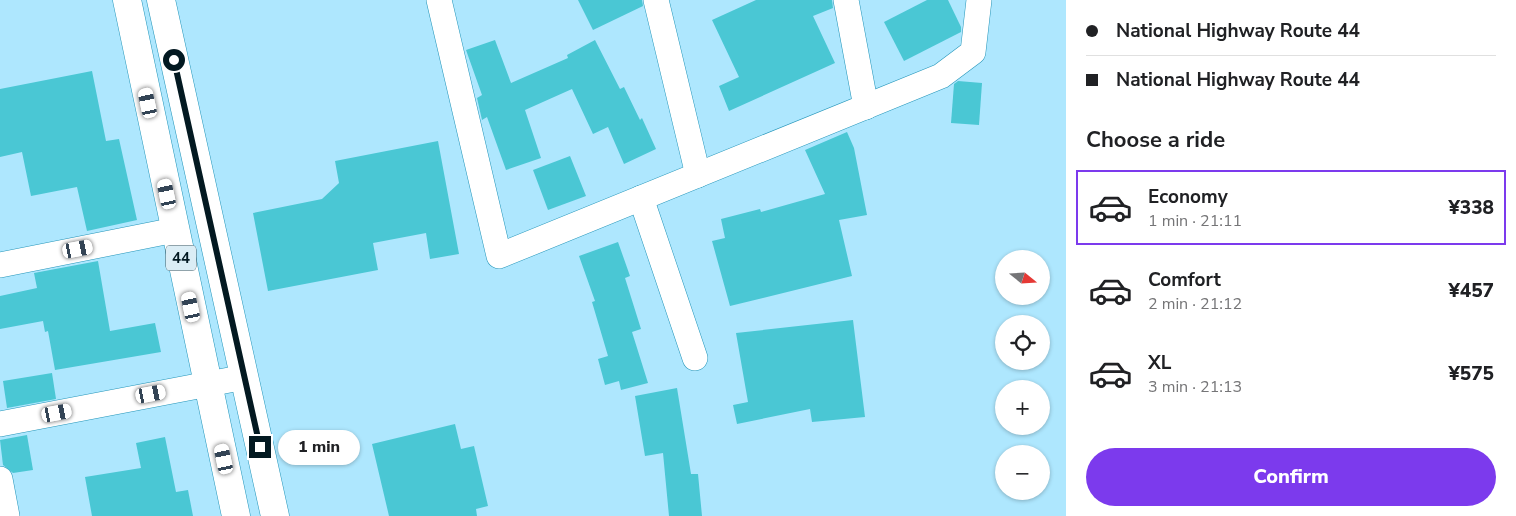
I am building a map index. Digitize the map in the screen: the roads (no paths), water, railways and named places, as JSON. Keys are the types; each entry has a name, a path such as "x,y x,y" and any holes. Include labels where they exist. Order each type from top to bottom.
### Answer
{"highway":[{"name":"44","path":"127,0 236,516"},
{"name":"44","path":"161,0 275,516"}],"street":[{"path":"439,0 499,256 941,76 973,52 978,0"},
{"path":"656,0 698,175"},
{"path":"846,0 866,107"},
{"path":"641,198 695,358"},
{"path":"0,265 175,230"},
{"path":"0,424 245,377"},
{"path":"0,479 7,516"}]}
